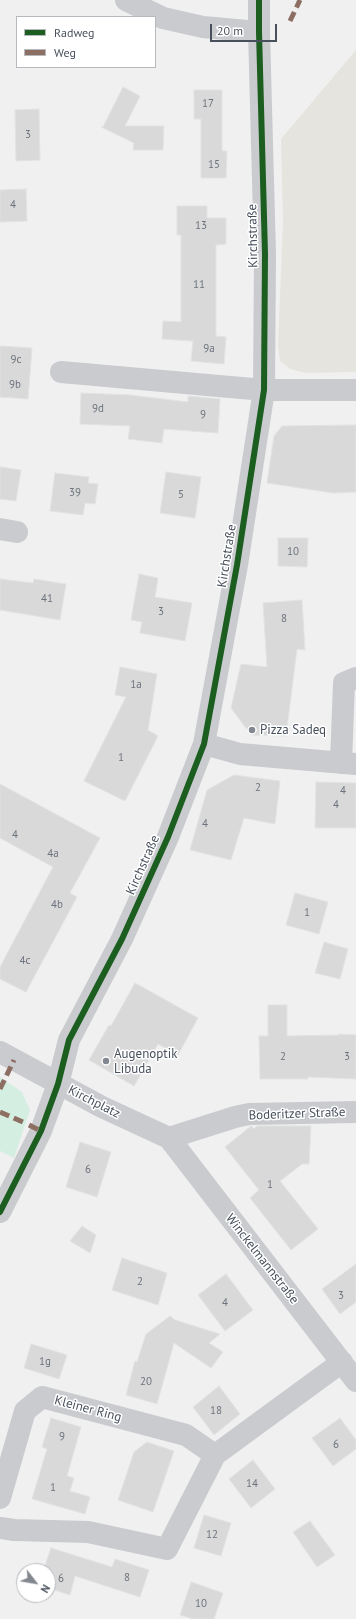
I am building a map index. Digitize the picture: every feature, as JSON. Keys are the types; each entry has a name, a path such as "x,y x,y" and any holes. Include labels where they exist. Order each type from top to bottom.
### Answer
{"street":[{"path":"126,0 163,18 203,27 258,32"},
{"name":"Kirchstraße","path":"0,1212 41,1131 58,1084 69,1040 122,939 168,837 204,744 237,565 264,390 265,254 258,32 259,0"},
{"path":"61,372 264,390 356,390"},
{"path":"204,744 240,754 348,764 344,683 356,678"},
{"name":"Kirchplatz","path":"0,1052 58,1084 168,1138"},
{"name":"Boderitzer Straße","path":"168,1138 235,1117 250,1114 356,1112"},
{"name":"Winckelmannstraße","path":"168,1138 356,1381"},
{"path":"0,1528 14,1530 88,1532 167,1549 215,1455 342,1362"},
{"name":"Kleiner Ring","path":"0,1498 25,1411 42,1397 186,1435 215,1455"}],"shaded area":[{"path":"356,50 356,372 306,373 290,369 280,361 278,346 283,221 281,139"}],"green space":[{"path":"0,1077 22,1092 30,1110 14,1158 0,1151"}],"building":[{"path":"123,87 140,96 125,126 164,126 163,150 133,150 134,143 101,127 103,127"},
{"path":"194,90 222,90 222,151 227,151 226,178 201,178 201,119 194,119"},
{"path":"39,109 40,160 16,161 15,110"},
{"path":"26,189 27,221 0,222 0,190"},
{"path":"177,206 207,206 207,218 226,218 226,244 216,245 216,336 226,337 224,364 191,361 193,341 162,339 163,321 181,322 181,235 177,235"},
{"path":"0,346 32,348 28,399 0,397"},
{"path":"81,393 130,395 188,402 188,396 220,399 218,433 164,429 162,443 128,439 130,426 80,424"},
{"path":"356,425 356,492 333,493 267,483 274,436 282,426"},
{"path":"0,467 21,470 16,501 0,499"},
{"path":"166,472 201,477 195,518 160,513"},
{"path":"55,473 89,477 88,483 98,484 95,504 85,503 83,515 50,511"},
{"path":"278,538 308,538 307,567 278,566"},
{"path":"139,574 158,578 155,597 192,603 185,641 140,633 142,622 131,620"},
{"path":"0,579 33,583 34,579 66,584 60,620 0,610"},
{"path":"302,600 305,650 297,649 286,736 251,735 231,708 241,664 267,667 263,603"},
{"path":"120,667 157,674 148,730 158,736 125,801 84,781 126,697 115,695"},
{"path":"234,775 280,781 275,824 244,818 231,860 190,850 207,790"},
{"path":"316,782 356,783 356,828 315,828"},
{"path":"0,784 100,838 70,893 77,897 26,992 0,979 0,967 53,867 0,838"},
{"path":"295,893 328,902 319,934 286,925"},
{"path":"324,942 348,949 340,979 315,973"},
{"path":"135,983 198,1018 178,1055 158,1044 134,1086 89,1060 109,1025 111,1026"},
{"path":"268,1005 287,1005 287,1036 339,1034 356,1035 356,1079 308,1077 308,1079 260,1079 259,1036 268,1036"},
{"path":"251,1126 254,1129 257,1126 311,1126 309,1164 302,1164 280,1181 318,1229 291,1250 250,1198 259,1190 225,1147"},
{"path":"80,1142 111,1152 97,1197 66,1187"},
{"path":"82,1226 96,1235 90,1253 70,1241"},
{"path":"122,1258 167,1273 158,1305 112,1290"},
{"path":"356,1264 356,1302 340,1314 322,1289"},
{"path":"226,1274 253,1310 225,1331 198,1295"},
{"path":"170,1316 175,1320 220,1334 209,1343 223,1352 211,1368 174,1343 157,1404 126,1395 135,1361 137,1362 146,1334"},
{"path":"31,1344 67,1355 59,1379 24,1368"},
{"path":"219,1386 240,1414 214,1435 193,1407"},
{"path":"51,1418 81,1427 67,1476 74,1478 70,1491 90,1497 85,1514 32,1499 47,1449 42,1447"},
{"path":"340,1418 356,1440 356,1449 333,1466 312,1438"},
{"path":"147,1442 174,1451 153,1512 118,1500 134,1452"},
{"path":"253,1460 275,1489 251,1508 229,1479"},
{"path":"204,1515 231,1523 221,1556 194,1548"},
{"path":"310,1521 335,1555 317,1567 293,1532"},
{"path":"51,1548 112,1567 115,1559 149,1570 140,1597 75,1576 70,1595 56,1591 56,1563 46,1563"},
{"path":"191,1582 223,1593 214,1619 193,1619 180,1615"}],"marked path":[{"path":"290,21 300,0"},
{"path":"0,1089 14,1060"},
{"path":"0,1112 25,1123"},
{"path":"29,1125 41,1131"}],"cycle path":[{"path":"0,1212 41,1131 58,1084 69,1040 122,939 168,837 204,744 237,565 264,390 265,254 259,0"}],"place":[{"name":"Pizza Sadeq","path":"252,730"},
{"name":"Augenoptik Libuda","path":"106,1061"}]}
